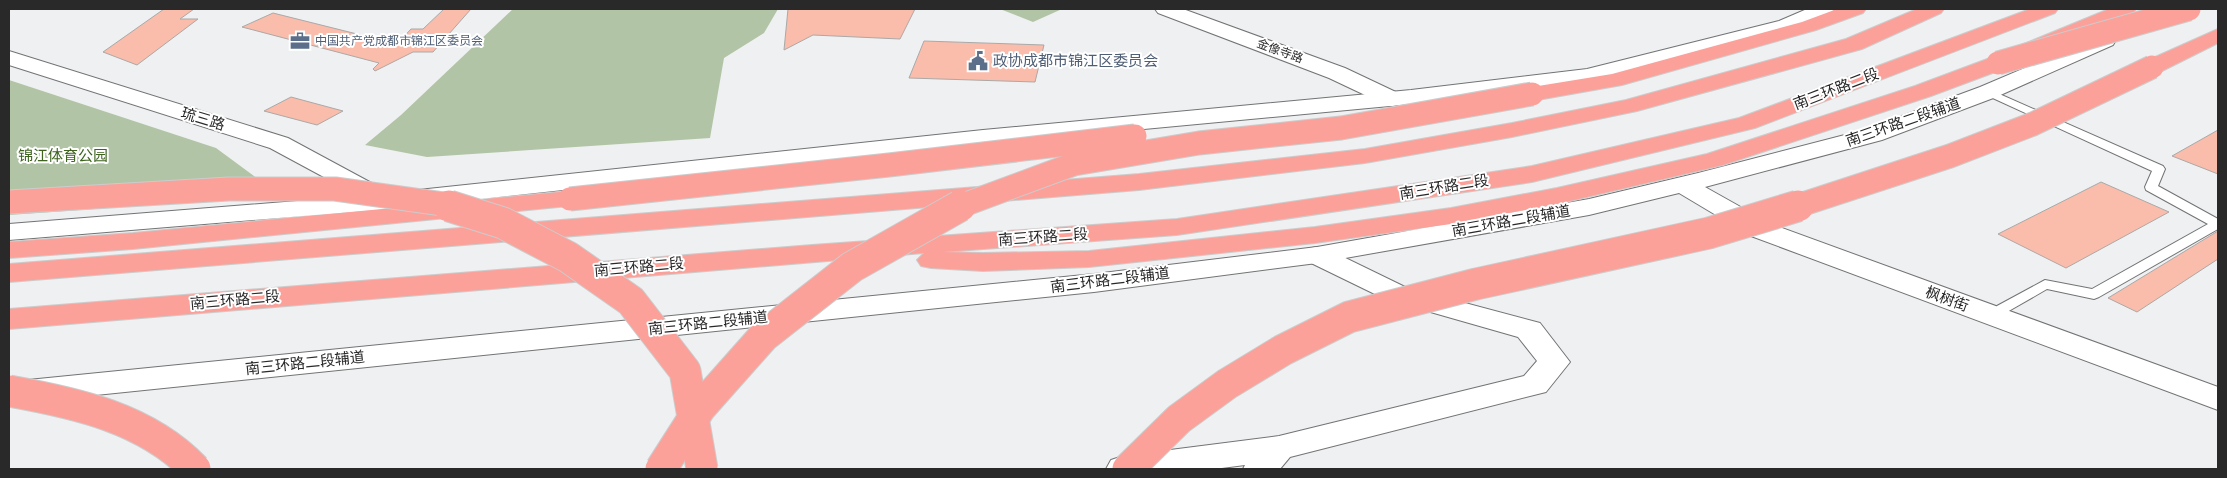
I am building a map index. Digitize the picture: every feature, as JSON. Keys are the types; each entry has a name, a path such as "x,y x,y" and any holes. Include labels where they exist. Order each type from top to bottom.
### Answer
{"highway":[{"path":"661,469 700,408 764,336 852,267 960,206 1074,164 1199,143 1341,128 1614,80 1809,26 1856,9"},
{"path":"9,273 1139,182 1416,148 1628,106 1854,44 1934,9"},
{"path":"812,253 983,262 1080,259 1316,245 1451,216 1557,196 1714,160 1923,91 2126,9"},
{"path":"1998,62 2189,9"},
{"name":"南三环路二段","path":"9,319 812,253 1177,227 1532,174 1747,123 2046,10"},
{"path":"1128,469 1179,419 1227,384 1283,350 1349,317 1476,284 1709,233 1843,192 1950,156 2033,124 2218,35"},
{"path":"9,250 133,241 570,199 889,165 1337,112 1532,94"},
{"path":"1235,128 1416,148"},
{"path":"9,202 229,189 335,189 443,204 504,223 568,257 631,301 685,372 702,469"},
{"path":"9,392 83,405 140,429 185,455 195,469"}],"main road":[{"name":"金像寺路","path":"1165,9 1337,73 1392,99"},
{"path":"894,147 1063,141 1235,128 1388,113 1587,76 1692,51 1786,25 1824,9"},
{"name":"南三环路二段辅道","path":"9,392 1094,283 1316,245 1589,207 1693,183 1873,135 1988,92 2178,9"},
{"name":"琉三路","path":"9,58 279,143 388,201"},
{"path":"9,232 388,201 894,147 1392,99 1587,76"},
{"name":"枫树街","path":"1693,183 1777,223 2218,387"},
{"name":"枫树街","path":"1693,183 1761,230 2218,399"},
{"path":"1123,469 1269,459 1535,384 1554,362 1529,330 1395,293 1316,245"}],"lane":[{"path":"1988,92 2159,168 2151,187 2218,224 2094,294 2045,284 2002,308"}],"green space":[{"path":"513,9 778,9 764,33 724,58 710,138 427,157 365,145 401,115"},
{"path":"1000,9 1062,9 1033,22"},
{"name":"锦江体育公园","path":"9,80 216,148 281,196 9,215"}],"building":[{"path":"164,9 194,9 180,19 198,19 137,65 103,52"},
{"path":"444,9 471,9 433,52 413,52 375,71 373,69 379,63 242,27 273,13 397,44 411,29 423,29"},
{"path":"788,9 915,9 900,39 813,35 784,50"},
{"name":"政协成都市锦江区委员会","path":"924,41 1044,45 1035,82 909,78"},
{"path":"291,97 343,111 317,125 264,111"},
{"path":"2218,130 2218,174 2172,156"},
{"path":"2101,182 2169,212 2066,268 1998,234"},
{"path":"2218,231 2218,259 2137,312 2108,298"}],"place":[{"name":"中国共产党成都市锦江区委员会","path":"300,41"},
{"name":"政协成都市锦江区委员会","path":"978,61"}]}
